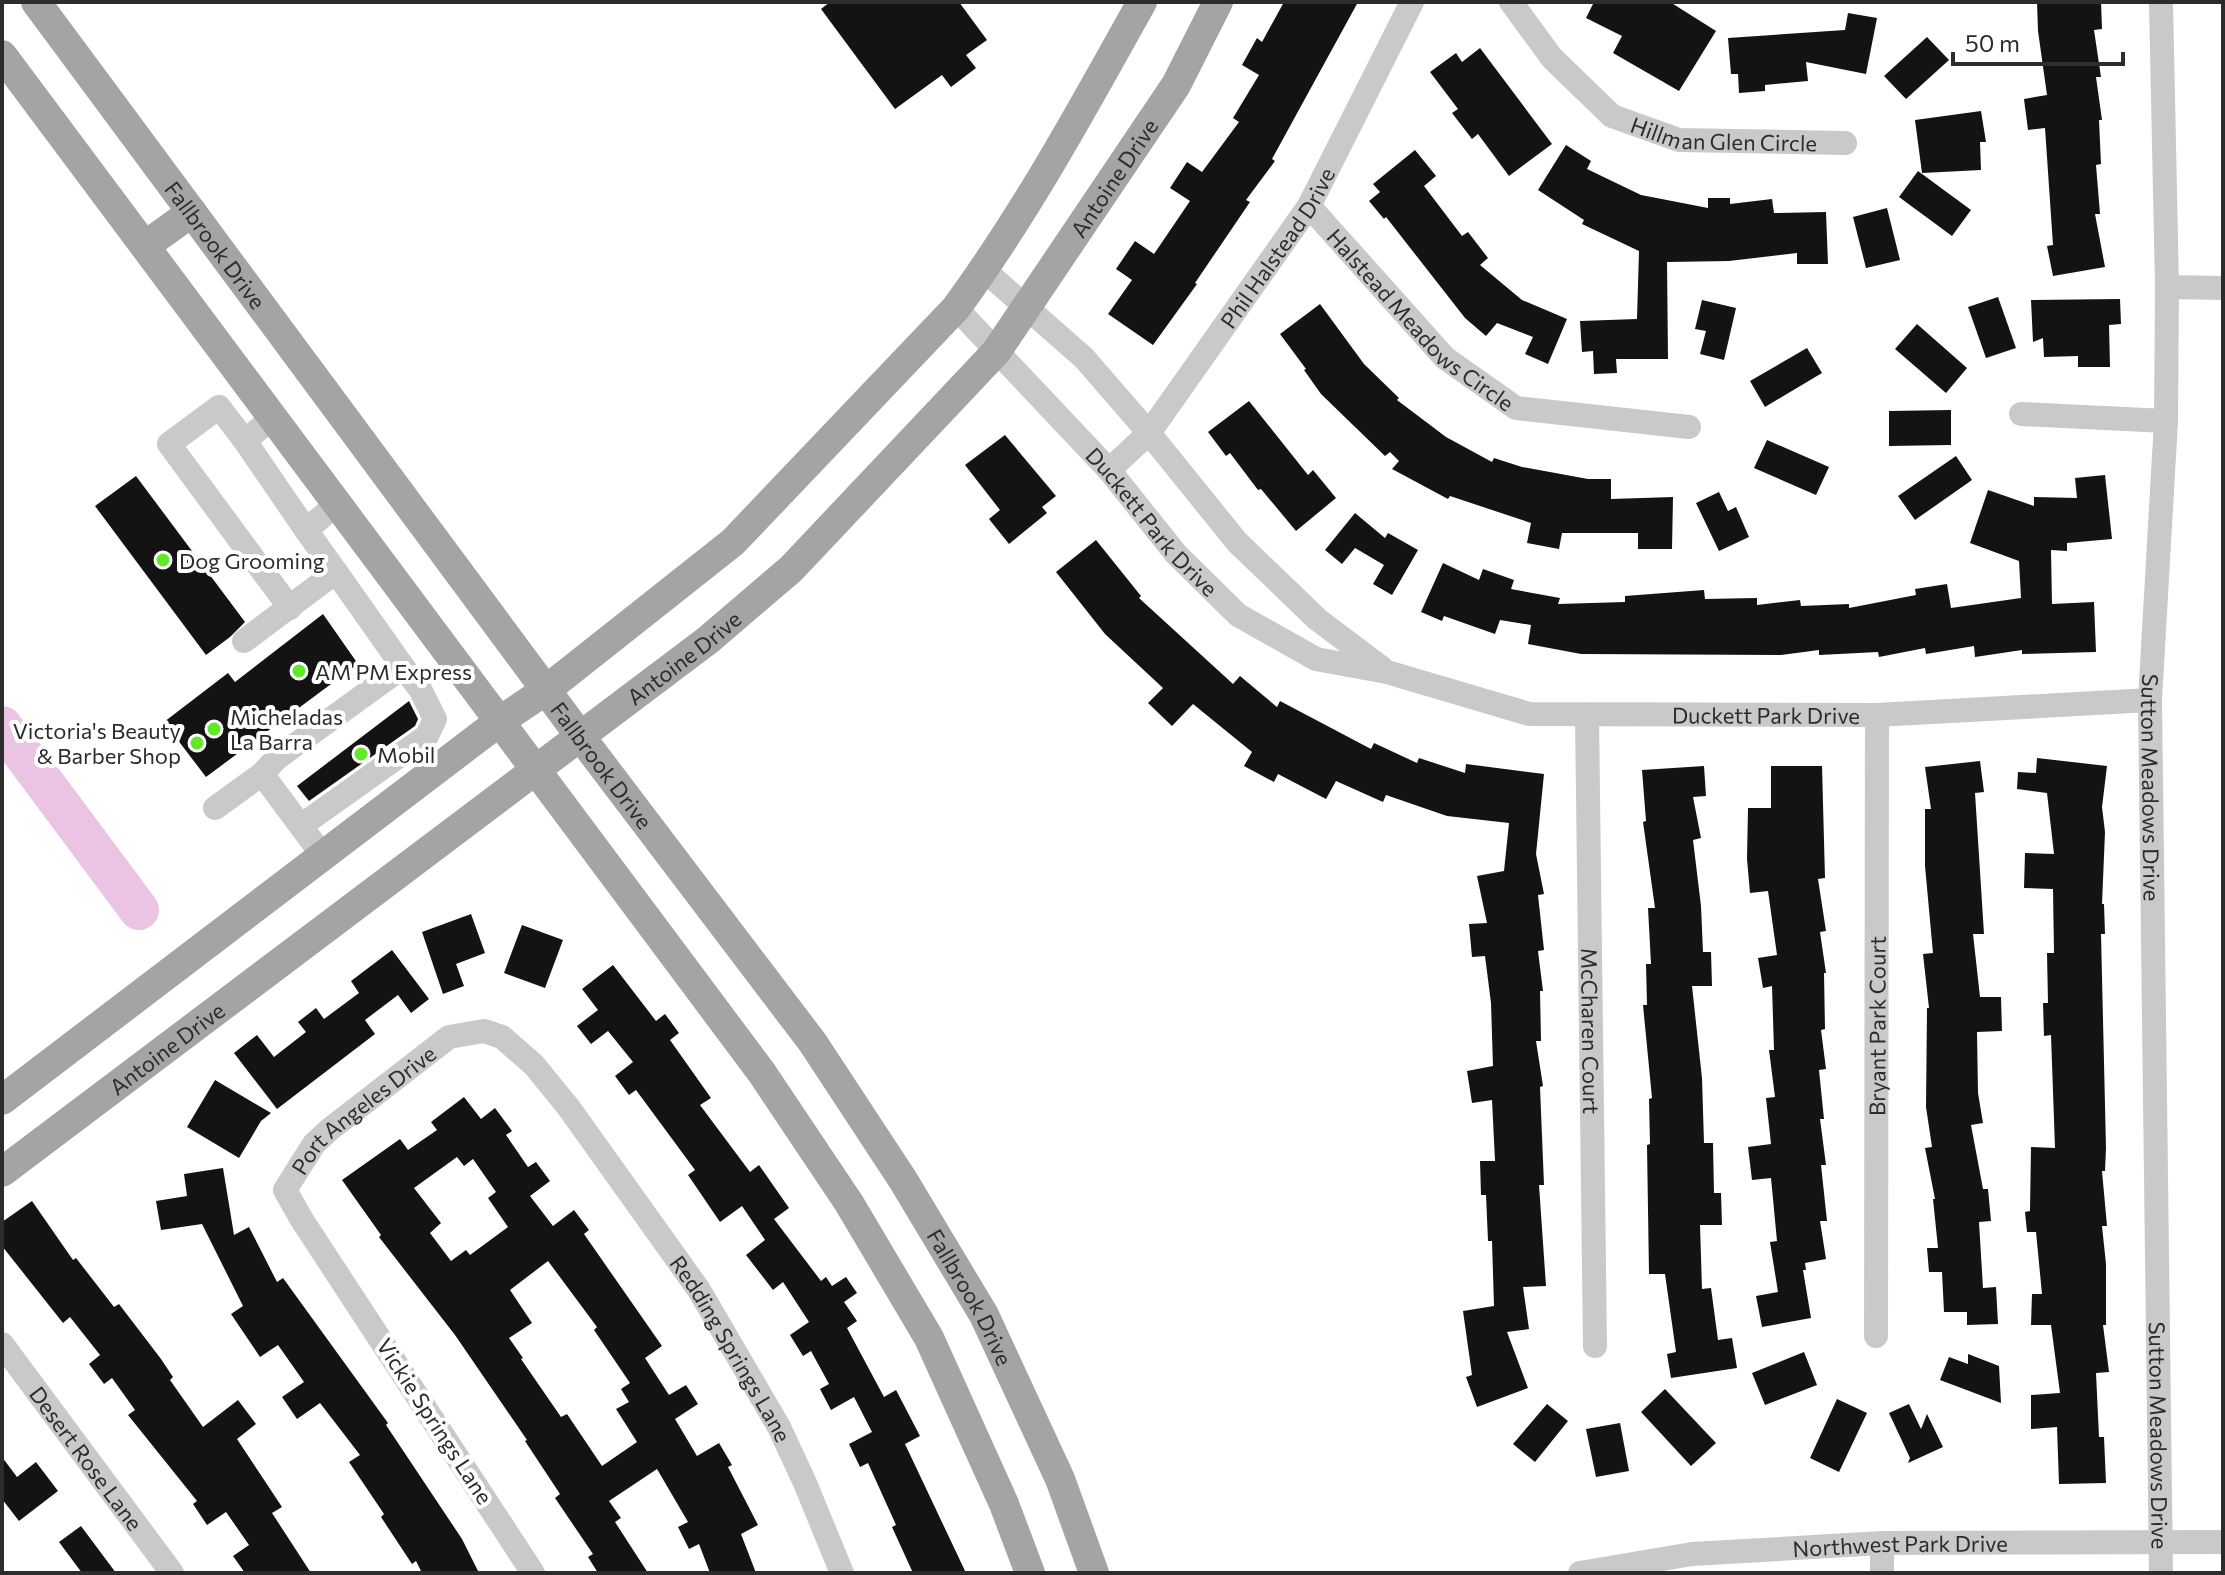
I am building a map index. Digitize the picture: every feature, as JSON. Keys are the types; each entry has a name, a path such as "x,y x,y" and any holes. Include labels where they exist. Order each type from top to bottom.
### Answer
{"main road":[{"name":"Fallbrook Drive","path":"36,2 580,736 813,1043 903,1180 984,1315 1060,1479 1094,1573"},
{"path":"2,1100 500,721 546,690 733,542 956,308 984,270 1053,161 1142,2"},
{"name":"Antoine Drive","path":"2,1172 708,640 791,569 996,352 1176,85 1218,2"},
{"path":"2,55 762,1073 849,1203 929,1338 1004,1504 1030,1573"},
{"path":"145,246 192,212"}],"street":[{"name":"Phil Halstead Drive","path":"1109,470 1149,433 1309,206 1412,2"},
{"name":"Hillman Glen Circle","path":"1511,2 1552,58 1612,116 1679,140 1845,143"},
{"name":"Sutton Meadows Drive","path":"2161,2 2167,287 2166,421 2150,700 2161,1573"},
{"name":"Halstead Meadows Circle","path":"1309,206 1445,358 1516,408 1689,427"},
{"name":"Duckett Park Drive","path":"984,270 1084,358 1237,542 1317,619 1387,672"},
{"path":"2167,287 2223,288"},
{"name":"Duckett Park Drive","path":"956,308 1109,470 1176,554 1238,615 1316,659 1387,672 1529,714 1877,715 2150,700"},
{"path":"290,608 169,444 219,407 420,689 435,719 427,736 302,825"},
{"path":"2021,414 2166,421"},
{"path":"245,441 273,417"},
{"path":"306,530 338,503"},
{"path":"244,641 336,572"},
{"path":"382,635 417,609"},
{"path":"215,808 262,774 277,758 403,667"},
{"name":"McCharen Court","path":"1587,715 1595,1346"},
{"name":"Bryant Park Court","path":"1876,1336 1877,715"},
{"path":"398,758 417,784"},
{"path":"262,774 323,856"},
{"name":"Port Angeles Drive","path":"336,1269 285,1190 314,1144 329,1130 449,1037 484,1031 502,1037 534,1065 592,1138"},
{"name":"Redding Springs Lane","path":"592,1138 699,1290 732,1345 779,1427 842,1573"},
{"name":"Vickie Springs Lane","path":"336,1269 533,1573"},
{"name":"Desert Rose Lane","path":"2,1344 11,1373 172,1573"},
{"name":"Northwest Park Drive","path":"1580,1573 1692,1554 1882,1543 2223,1542"},
{"path":"1882,1543 1882,1573"}],"building":[{"path":"830,2 959,2 987,40 966,55 976,68 951,87 942,75 895,109 821,9"},
{"path":"1284,2 1358,2 1272,159 1275,161 1246,200 1250,202 1197,284 1153,345 1108,314 1132,280 1116,269 1135,241 1154,254 1190,201 1170,188 1187,162 1202,172 1239,122 1233,118 1259,75 1242,65 1257,38 1262,42"},
{"path":"1594,2 1670,2 1716,31 1679,91 1613,53 1622,36 1586,18"},
{"path":"2037,2 2101,2 2102,29 2094,30 2101,77 2096,77 2102,120 2099,120 2101,164 2096,165 2100,214 2095,214 2105,267 2053,276 2047,246 2053,245 2045,128 2028,130 2024,99 2047,95"},
{"path":"1848,13 1877,18 1866,74 1806,62 1808,81 1765,85 1765,91 1739,93 1738,74 1731,74 1728,38 1845,30"},
{"path":"1927,37 1949,60 1906,99 1884,76"},
{"path":"1480,48 1552,144 1509,176 1478,134 1472,139 1452,113 1458,109 1430,72 1456,53 1462,62"},
{"path":"1981,111 1986,142 1980,142 1981,170 1922,173 1915,120"},
{"path":"1566,145 1591,161 1587,169 1641,195 1708,208 1708,198 1730,198 1730,204 1772,199 1774,213 1826,212 1828,264 1797,264 1797,253 1729,261 1667,262 1668,359 1616,359 1617,373 1594,374 1593,351 1582,352 1580,321 1637,319 1639,251 1582,224 1584,220 1538,190"},
{"path":"1415,150 1436,176 1424,186 1462,236 1468,232 1488,258 1480,265 1522,300 1567,319 1548,364 1525,354 1533,337 1497,323 1486,336 1465,318 1386,217 1384,219 1369,201 1380,192 1373,184"},
{"path":"1918,171 1971,210 1952,236 1899,197"},
{"path":"1887,208 1900,260 1866,268 1853,217"},
{"path":"1998,297 2016,348 1986,358 1968,307"},
{"path":"2120,299 2121,324 2109,325 2110,367 2078,367 2078,356 2044,357 2043,338 2033,342 2031,300"},
{"path":"1702,300 1736,308 1724,360 1700,354 1706,331 1695,329"},
{"path":"1320,304 1364,364 1399,398 1397,400 1446,437 1492,462 1494,458 1522,467 1588,479 1611,479 1611,499 1673,497 1672,549 1638,549 1638,533 1562,533 1559,549 1527,543 1531,523 1450,496 1448,499 1392,469 1399,461 1390,452 1385,456 1321,394 1280,334"},
{"path":"1917,324 1967,368 1946,393 1895,349"},
{"path":"1807,348 1822,373 1765,407 1750,381"},
{"path":"1249,401 1308,475 1313,470 1336,498 1296,531 1261,489 1258,490 1230,453 1226,456 1208,432"},
{"path":"1951,410 1951,445 1889,446 1889,411"},
{"path":"1005,435 1056,496 1042,507 1047,513 1009,544 989,519 1000,510 965,465"},
{"path":"1767,440 1829,467 1816,495 1754,468"},
{"path":"1956,456 1972,480 1915,520 1898,496"},
{"path":"2105,475 2112,539 2067,543 2067,551 2051,550 2052,604 2094,602 2096,652 2022,654 2022,650 1975,657 1974,646 1926,654 1925,648 1879,657 1878,652 1819,655 1819,650 1781,655 1581,654 1528,644 1531,625 1500,620 1495,634 1444,616 1442,621 1421,612 1443,563 1479,580 1483,569 1514,580 1511,589 1560,598 1558,604 1625,602 1625,596 1704,590 1705,599 1757,598 1757,605 1800,600 1801,606 1849,604 1849,608 1916,595 1915,589 1947,584 1951,608 2021,598 2019,561 1970,543 1988,490 2034,506 2034,497 2077,498 2075,478"},
{"path":"136,476 245,622 206,655 95,506"},
{"path":"1719,492 1728,511 1736,507 1749,537 1719,551 1696,503"},
{"path":"1355,513 1385,538 1388,533 1418,550 1392,595 1373,584 1384,565 1355,548 1342,564 1325,550"},
{"path":"1096,540 1141,596 1139,598 1233,684 1240,676 1277,707 1280,701 1371,749 1374,743 1417,763 1419,758 1465,773 1466,764 1544,774 1536,854 1544,894 1538,895 1544,950 1538,951 1543,991 1540,991 1541,1041 1536,1041 1543,1086 1540,1087 1544,1185 1539,1185 1546,1286 1523,1287 1529,1329 1507,1332 1528,1388 1477,1407 1466,1377 1472,1375 1463,1311 1494,1306 1492,1241 1488,1241 1486,1195 1481,1195 1480,1161 1495,1161 1492,1100 1472,1103 1467,1071 1493,1066 1491,1003 1485,956 1472,957 1469,924 1487,923 1477,876 1504,871 1509,823 1447,816 1386,795 1383,802 1336,781 1326,799 1278,774 1274,782 1244,766 1252,752 1193,704 1172,726 1148,703 1163,688 1105,634 1056,572"},
{"path":"323,614 358,664 206,777 164,722 228,673 235,682"},
{"name":"Mobil","path":"409,701 418,719 415,726 309,801 297,786"},
{"path":"2037,758 2107,766 2102,807 2105,832 2102,904 2105,934 2101,934 2106,1148 2105,1171 2102,1171 2107,1226 2102,1226 2106,1264 2106,1325 2103,1325 2109,1372 2096,1373 2099,1437 2104,1437 2106,1483 2059,1484 2057,1427 2031,1429 2031,1395 2060,1393 2051,1325 2031,1325 2032,1294 2042,1294 2036,1232 2027,1232 2025,1212 2030,1211 2031,1147 2055,1148 2051,1035 2044,1036 2043,1003 2048,1003 2047,953 2054,953 2053,889 2024,888 2025,853 2054,854 2047,793 2017,789 2018,772 2036,773"},
{"path":"1980,761 1984,792 1975,793 1984,934 1973,934 1980,997 2001,997 2002,1031 1977,1032 1978,1093 1983,1123 1971,1125 1983,1189 1988,1189 1991,1221 1979,1222 1983,1288 1996,1287 1998,1324 1967,1325 1967,1312 1944,1312 1942,1272 1929,1272 1927,1248 1938,1248 1935,1199 1925,1148 1932,1147 1926,1107 1929,1008 1923,954 1933,953 1925,866 1925,809 1931,809 1925,767"},
{"path":"1704,766 1706,796 1693,797 1701,838 1693,840 1703,952 1711,952 1712,986 1692,986 1702,1078 1704,1143 1713,1143 1714,1193 1721,1193 1722,1225 1700,1225 1702,1289 1711,1288 1718,1340 1732,1338 1737,1368 1671,1378 1667,1354 1676,1352 1665,1274 1649,1274 1647,1145 1650,1144 1649,1099 1652,1098 1643,1005 1647,1005 1646,964 1651,964 1648,908 1655,908 1643,822 1646,821 1642,770"},
{"path":"1771,766 1822,766 1825,878 1818,879 1826,931 1820,932 1826,973 1825,1029 1821,1030 1826,1069 1819,1070 1824,1119 1820,1119 1826,1165 1821,1165 1827,1221 1820,1221 1826,1259 1805,1263 1806,1270 1803,1270 1811,1318 1762,1327 1756,1296 1778,1292 1770,1242 1777,1241 1771,1178 1752,1180 1748,1147 1771,1144 1766,1098 1775,1097 1769,1050 1774,1050 1772,986 1763,988 1758,958 1777,955 1768,891 1750,893 1747,859 1748,808 1771,808"},
{"path":"471,914 485,953 456,964 464,986 443,994 422,932"},
{"path":"522,925 563,940 545,988 504,973"},
{"path":"392,950 429,999 411,1013 398,995 365,1020 375,1034 277,1109 234,1053 257,1035 274,1057 306,1032 298,1022 316,1008 324,1019 359,993 351,981"},
{"path":"613,965 656,1021 665,1014 679,1033 670,1040 711,1098 700,1105 750,1172 759,1165 789,1208 774,1219 821,1281 826,1277 832,1286 846,1277 857,1293 844,1302 857,1321 847,1328 884,1397 896,1390 920,1436 905,1444 966,1573 913,1573 892,1527 896,1525 868,1463 860,1467 849,1444 872,1432 854,1397 831,1410 820,1389 829,1384 811,1351 803,1356 790,1335 809,1322 783,1282 773,1290 746,1255 765,1240 742,1206 720,1222 688,1175 695,1170 636,1090 629,1095 615,1076 633,1062 608,1031 591,1044 577,1026 598,1010 582,989"},
{"path":"215,1080 271,1113 261,1121 239,1158 187,1127"},
{"path":"464,1097 481,1119 495,1108 512,1131 506,1135 528,1167 536,1162 550,1181 530,1196 553,1226 574,1210 589,1230 584,1234 662,1346 645,1358 669,1395 686,1385 698,1404 675,1419 697,1456 719,1443 732,1465 728,1467 758,1525 741,1534 756,1573 710,1573 699,1544 689,1549 678,1527 688,1522 657,1469 609,1501 621,1518 615,1522 648,1573 598,1573 588,1557 593,1554 555,1498 560,1494 527,1440 455,1335 379,1237 381,1235 342,1180 400,1139 408,1150 437,1130 431,1122","holes":["457,1157 464,1166 473,1159 496,1192 488,1198 508,1227 470,1255 466,1250 451,1261 430,1233 441,1223 414,1188","548,1261 597,1327 594,1330 630,1383 621,1389 629,1402 616,1409 637,1442 602,1466 567,1414 561,1417 509,1338 532,1323 510,1290"]},
{"path":"223,1168 234,1235 249,1227 277,1282 283,1278 388,1423 386,1425 462,1539 479,1573 422,1573 416,1561 412,1564 381,1517 384,1514 349,1462 360,1455 320,1403 297,1419 282,1397 304,1382 278,1345 260,1357 231,1314 243,1306 202,1224 161,1230 156,1201 187,1196 184,1174"},
{"path":"32,1201 73,1260 76,1258 114,1307 119,1304 161,1359 173,1377 170,1380 203,1427 238,1400 256,1424 237,1439 282,1507 272,1513 311,1573 245,1573 233,1556 249,1545 226,1512 207,1525 193,1504 197,1501 128,1415 135,1410 112,1378 104,1384 89,1364 100,1355 70,1317 63,1323 2,1246 2,1222"},
{"path":"1804,1352 1817,1385 1765,1405 1752,1373"},
{"path":"1968,1354 1999,1366 2001,1403 1940,1380 1949,1357 1968,1364"},
{"path":"1665,1389 1716,1443 1691,1466 1641,1412"},
{"path":"1837,1399 1867,1413 1839,1472 1810,1458"},
{"path":"1547,1404 1568,1421 1535,1462 1513,1444"},
{"path":"1909,1404 1921,1429 1927,1414 1943,1447 1908,1463 1910,1458 1889,1413"},
{"path":"1620,1423 1629,1471 1596,1477 1586,1429"},
{"path":"2,1457 17,1477 36,1462 58,1491 19,1521 2,1499"},
{"path":"81,1526 116,1573 82,1573 59,1542"}],"waterway":[{"path":"2,726 139,910"}],"place":[{"name":"Dog Grooming","path":"163,560"},
{"name":"AM PM Express","path":"299,671"},
{"name":"Micheladas La Barra","path":"214,729"},
{"name":"Victoria's Beauty & Barber Shop","path":"197,743"},
{"name":"Mobil","path":"361,754"}]}
